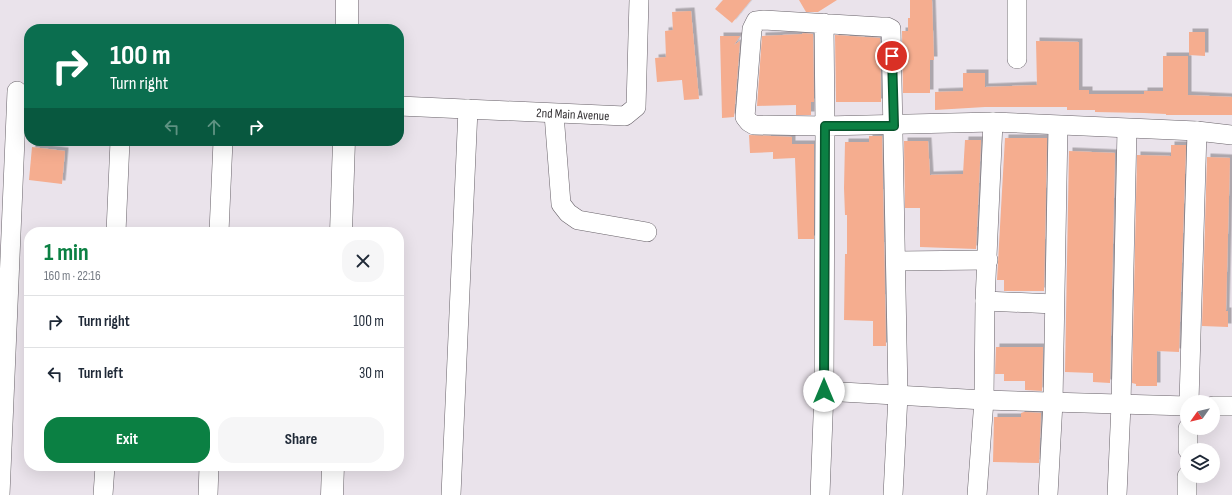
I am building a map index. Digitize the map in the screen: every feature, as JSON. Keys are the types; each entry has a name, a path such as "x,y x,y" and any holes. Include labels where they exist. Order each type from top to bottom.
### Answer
{"street":[{"path":"347,0 347,24"},
{"name":"2nd Main Avenue","path":"404,106 625,116 636,107 639,0"},
{"path":"1017,0 1017,59"},
{"path":"894,495 898,396 894,126 891,29 887,26 756,21 752,29 745,116 749,122 754,125 894,126 993,122 1197,131 1232,135"},
{"path":"820,495 824,391 824,23"},
{"path":"0,495 15,91"},
{"path":"450,495 468,109"},
{"path":"554,114 562,204 568,214 578,220 647,232"},
{"path":"977,495 984,400 985,300 988,260 993,122"},
{"path":"1048,495 1053,402 1058,126"},
{"path":"1117,495 1121,405 1127,129"},
{"path":"1189,395 1197,131"},
{"path":"116,227 120,146"},
{"path":"219,227 222,146"},
{"path":"341,227 344,146"},
{"path":"896,261 988,260"},
{"path":"985,300 1054,304"},
{"path":"824,391 984,400 1180,406"},
{"path":"1220,406 1232,406"},
{"path":"103,495 105,471"},
{"path":"208,495 209,471"},
{"path":"332,495 333,471"},
{"path":"1187,495 1188,483"}],"building":[{"path":"723,0 751,0 732,23 715,9"},
{"path":"799,0 837,0 818,12 806,12"},
{"path":"910,0 932,0 934,60 930,60 930,93 903,93 902,31 908,31"},
{"path":"691,11 699,99 684,100 682,80 657,82 655,58 666,57 665,31 673,30 672,12"},
{"path":"1189,32 1205,32 1205,56 1189,55"},
{"path":"802,33 813,34 814,102 811,102 811,115 796,115 796,105 757,106 762,36 803,34"},
{"path":"835,35 880,38 881,102 836,102"},
{"path":"720,36 740,36 734,45 740,41 734,117 722,118"},
{"path":"1036,41 1079,42 1079,90 1089,90 1089,94 1144,94 1144,91 1163,91 1163,56 1188,56 1188,95 1232,97 1232,115 1166,115 1095,112 1095,110 1067,110 1067,107 985,107 935,110 935,92 963,91 963,73 985,73 985,87 1037,85"},
{"path":"749,135 792,137 792,144 814,144 814,239 798,239 795,158 773,159 773,152 750,153"},
{"path":"869,136 882,136 886,346 873,346 873,321 844,320 845,254 847,254 847,215 845,215 844,188 845,142 869,142"},
{"path":"1005,138 1047,138 1044,291 1004,291 1004,280 997,280"},
{"path":"965,140 981,140 976,249 920,247 920,208 905,208 904,141 928,141 930,175 963,174"},
{"path":"1171,145 1186,145 1179,352 1157,351 1157,386 1136,386 1136,384 1132,383 1137,155 1171,156"},
{"path":"32,147 65,151 62,184 29,180"},
{"path":"1069,151 1115,153 1110,383 1093,382 1093,373 1065,372"},
{"path":"1207,157 1230,158 1226,311 1228,311 1228,327 1202,326"},
{"path":"996,347 1043,347 1042,391 1025,390 1025,381 1004,381 1004,374 995,374"},
{"path":"1021,413 1041,413 1039,463 993,462 994,417 1021,417"}],"route":[{"path":"824,391 825,126 894,126 892,56"}]}
